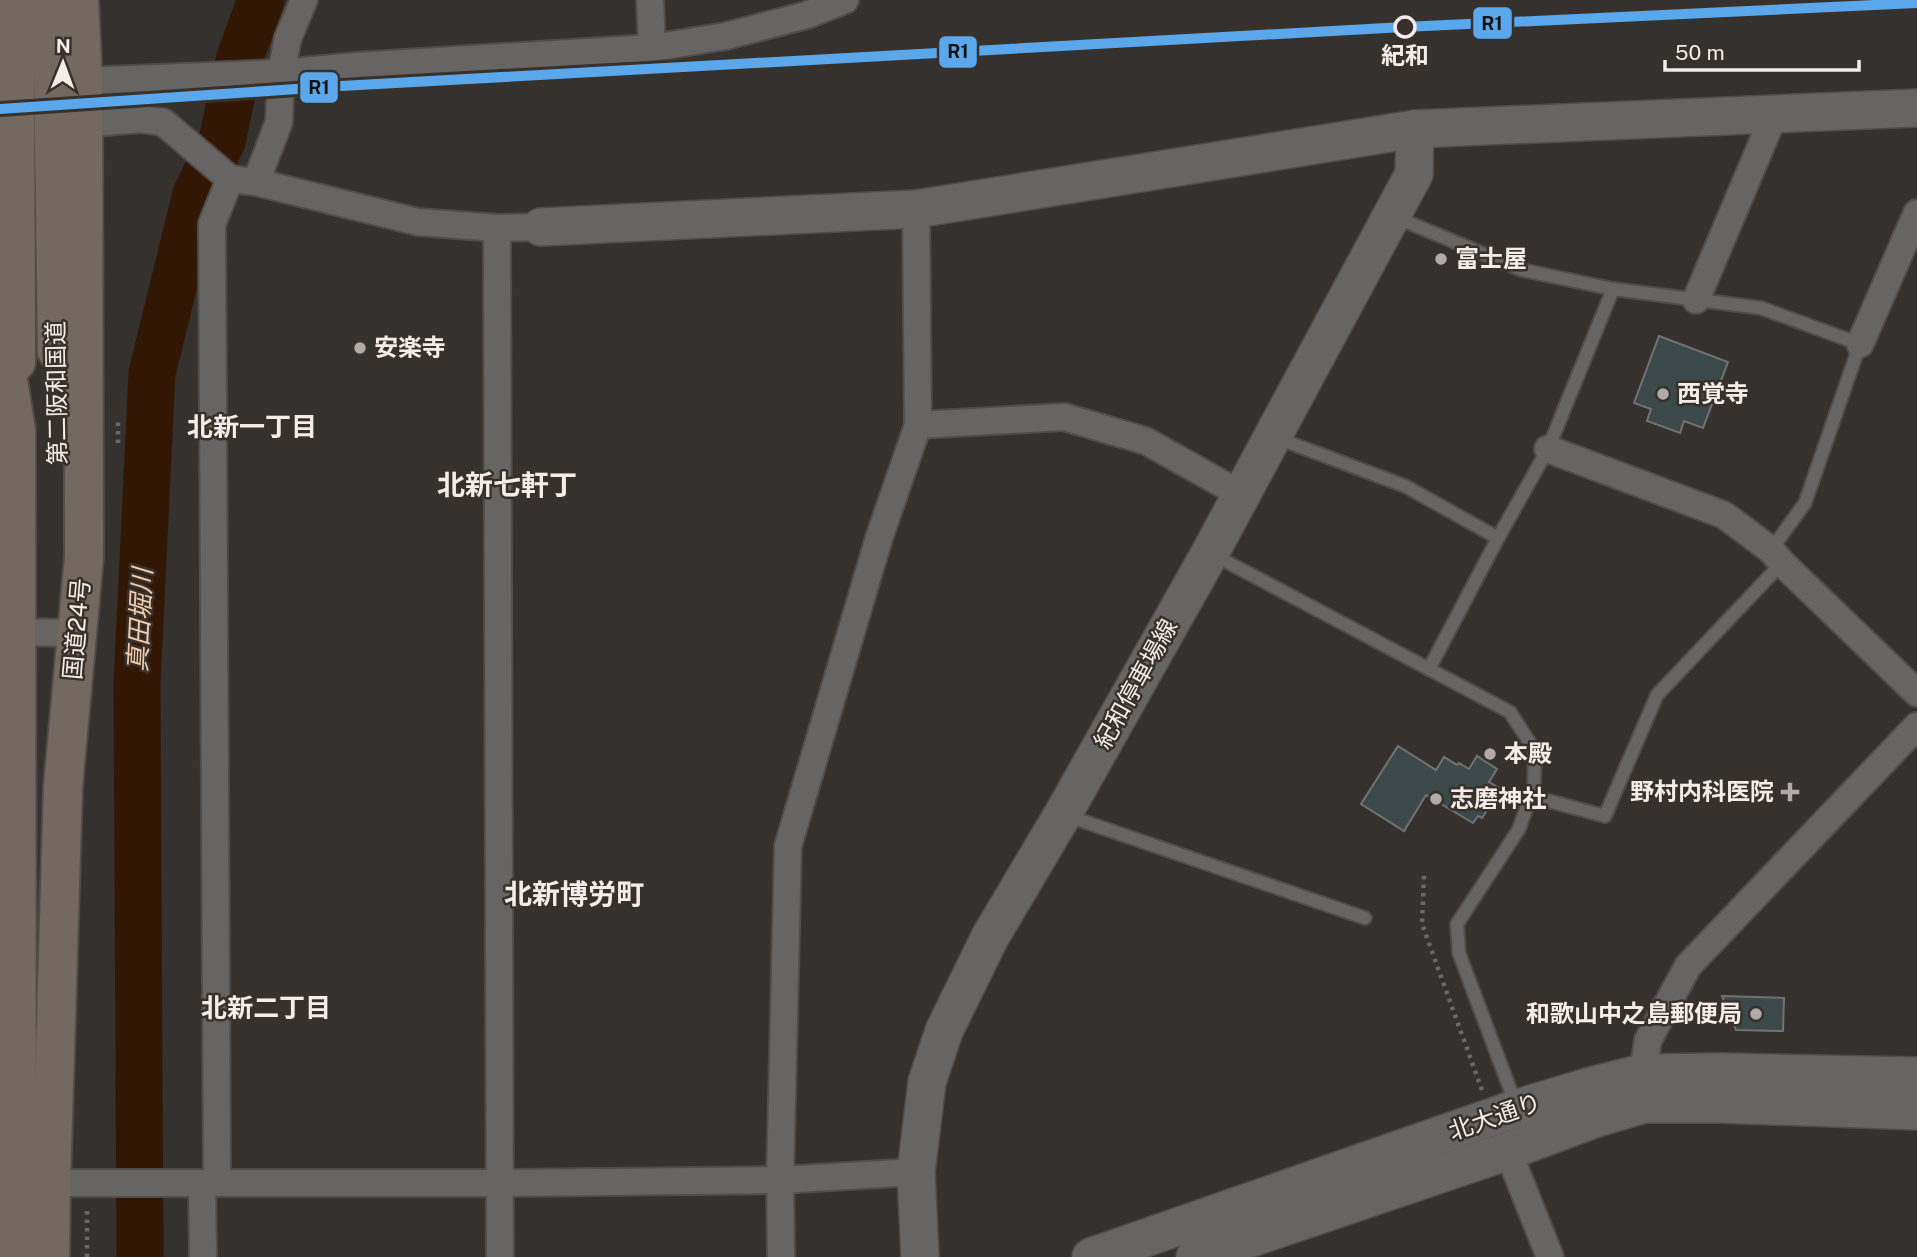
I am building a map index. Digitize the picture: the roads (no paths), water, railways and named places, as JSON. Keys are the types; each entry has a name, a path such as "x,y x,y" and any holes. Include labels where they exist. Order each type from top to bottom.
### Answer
{"highway":[{"name":"第二阪和国道","path":"15,0 16,430"},
{"name":"第二阪和国道","path":"52,0 69,632"},
{"name":"国道24号","path":"18,1257 34,1183 63,787 69,632 84,556 83,81 79,0"},
{"name":"国道24号","path":"0,332 16,430 8,632 34,1183 50,1257"}],"street":[{"path":"203,1257 209,1183 212,224 279,122 274,74 304,0"},
{"path":"650,0 652,48"},
{"path":"83,81 274,74 356,66 652,48 726,36 807,15 845,0"},
{"path":"82,124 140,119 163,122 194,149 243,180 418,222 497,228 916,209 1415,130 1917,108"},
{"path":"1696,300 1774,115"},
{"name":"紀和停車場線","path":"920,1257 916,1172 928,1083 944,1031 990,937 1063,814 1210,553 1414,174 1415,130"},
{"path":"781,1257 780,1180 788,846 879,538 918,425 916,209"},
{"path":"1860,344 1917,214"},
{"path":"497,228 500,1257"},
{"path":"918,425 1065,418 1146,441 1242,495"},
{"path":"1548,449 1724,516 1776,556 1917,693"},
{"path":"8,632 69,632"},
{"path":"1644,1089 1648,1040 1688,965 1917,726"},
{"name":"北大通り","path":"1195,1257 1508,1152 1597,1118 1644,1089 1722,1072 1917,1076"},
{"name":"北大通り","path":"1091,1257 1505,1113 1591,1086 1644,1089 1719,1104 1917,1111"},
{"path":"1508,1152 1550,1257"},
{"path":"34,1183 780,1180 916,1172"}],"lane":[{"path":"1391,216 1522,270 1613,289 1761,308 1860,344 1805,503 1776,556 1657,695 1605,816 1530,796"},
{"path":"1429,669 1548,449 1613,289"},
{"path":"1274,437 1405,486 1499,537"},
{"path":"1210,553 1510,712 1535,751 1534,786 1519,829 1457,924 1458,953 1505,1113"},
{"path":"1063,814 1365,918"}],"waterway":[{"name":"真田堀川","path":"140,1257 137,684 152,373 196,194 222,141 240,57 261,0"}],"place":[{"name":"紀和","path":"1405,27"},
{"name":"富士屋","path":"1441,259"},
{"name":"安楽寺","path":"360,348"},
{"name":"西覚寺","path":"1663,394"},
{"name":"本殿","path":"1490,754"},
{"name":"野村内科医院","path":"1790,792"},
{"name":"志磨神社","path":"1436,799"},
{"name":"和歌山中之島郵便局","path":"1756,1014"}],"district":[{"name":"北新一丁目","path":"252,427"},
{"name":"北新七軒丁","path":"507,485"},
{"name":"北新博労町","path":"574,894"},
{"name":"北新二丁目","path":"266,1008"}]}
